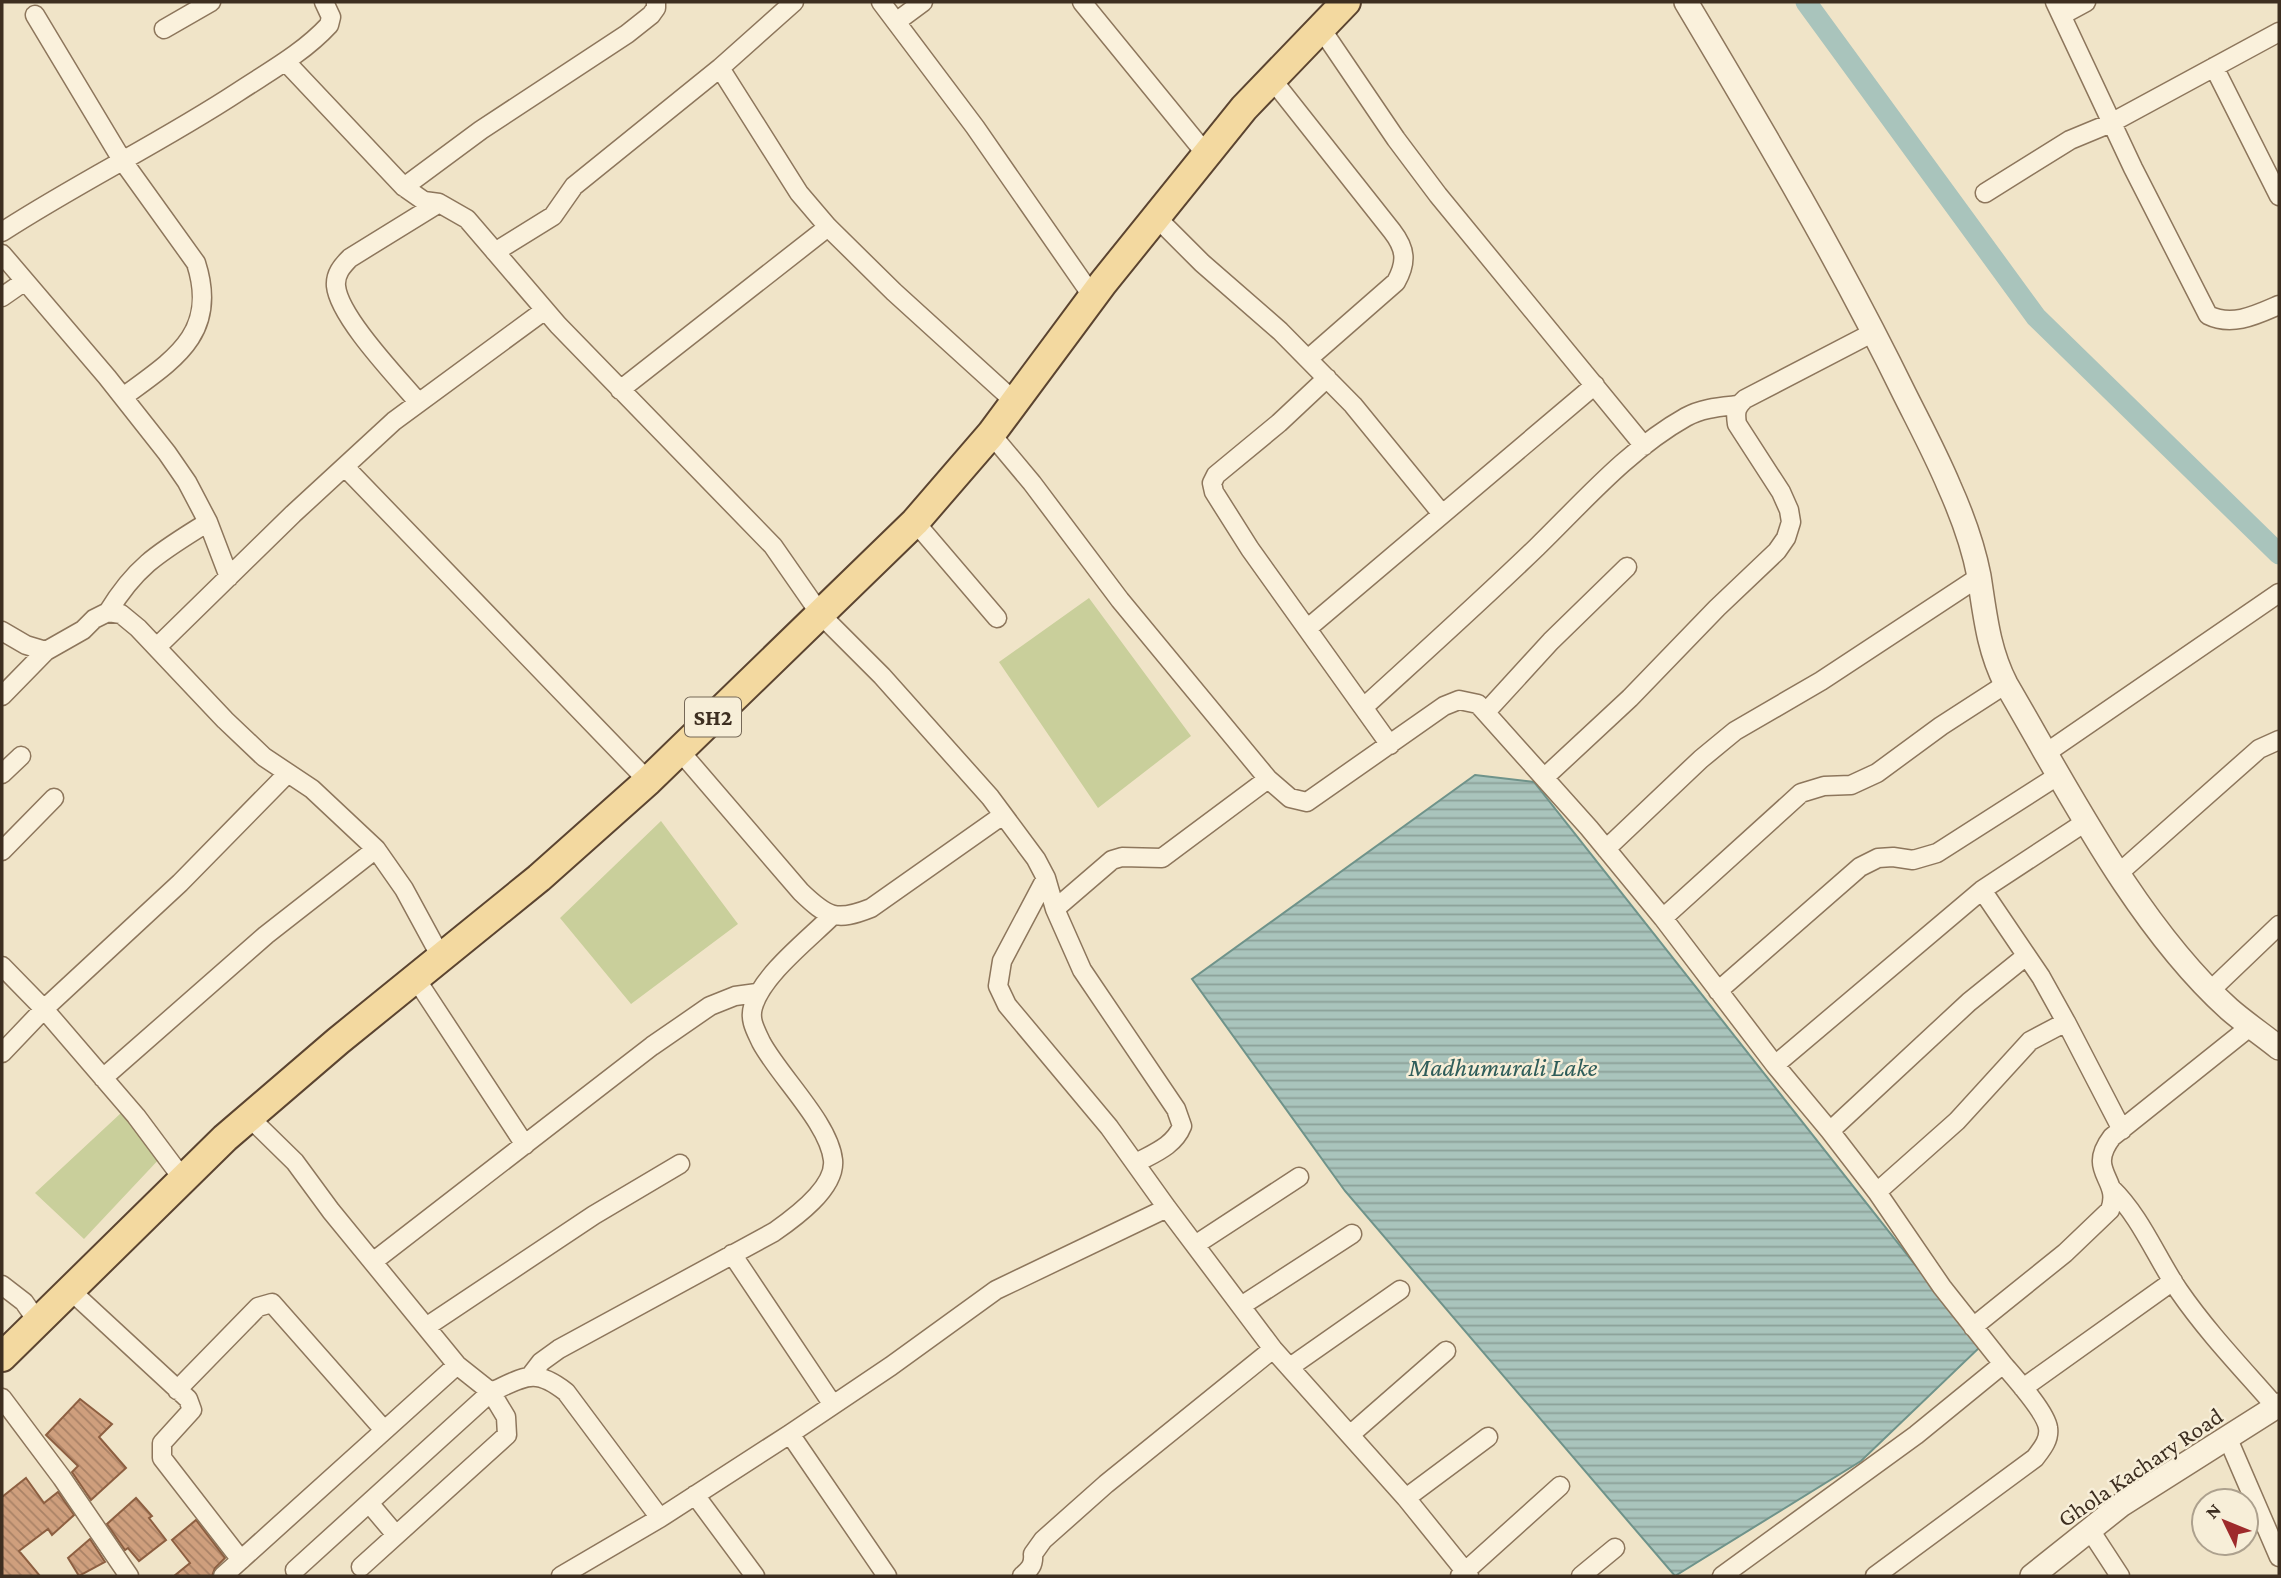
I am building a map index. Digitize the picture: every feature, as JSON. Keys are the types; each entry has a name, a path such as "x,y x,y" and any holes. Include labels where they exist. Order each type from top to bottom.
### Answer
{"main road":[{"name":"SH2","path":"2,1357 249,1117 540,878 648,780 915,522 990,434 1093,297 1206,154 1271,78 1346,2"}],"street":[{"path":"164,29 211,2"},
{"path":"2,232 58,195 204,115 286,62 329,25 331,17 324,2"},
{"path":"404,187 481,130 628,34 652,15 656,2"},
{"path":"495,252 553,216 574,187 720,68 794,2"},
{"path":"881,2 975,127 1093,297"},
{"path":"896,22 923,2"},
{"path":"1082,2 1206,154"},
{"path":"1686,2 1836,260 1949,484 1969,534 1979,577 1986,627 1997,667 2006,684 2119,873 2152,920 2211,990 2269,1036 2122,1130 2103,1149 2101,1162 2111,1188 2113,1202 2110,1210 2095,1226 1973,1327"},
{"path":"2086,2 2058,8 2111,122 2208,315 2219,321 2229,321 2249,317 2279,305"},
{"path":"35,15 122,160 195,263 201,279 203,298 199,317 181,352 124,397"},
{"path":"1320,27 1404,150 1644,446"},
{"path":"1985,192 2070,140 2111,122 2279,32"},
{"path":"286,62 404,187 424,201 439,203 467,219 545,310 773,546 821,615 882,677 990,797 1036,859 1082,970 1175,1109 1182,1126 1170,1144 1136,1164"},
{"path":"2214,67 2279,196"},
{"path":"720,68 799,193 828,227 894,292 1014,401"},
{"path":"1271,78 1402,243 1405,254 1403,269 1396,282 1308,359"},
{"path":"418,402 355,325 341,304 336,285 339,268 350,258 439,203"},
{"path":"1156,217 1180,244 1280,331 1353,405 1442,514"},
{"path":"620,390 828,227"},
{"path":"2,254 124,397 187,482 208,522 229,576"},
{"path":"2,297 25,281"},
{"path":"157,647 394,421 545,310"},
{"path":"1545,777 1630,698 1717,608 1777,551 1786,538 1791,522 1789,510 1781,492 1737,424 1735,413 1738,405 1874,332"},
{"path":"1327,378 1279,423 1216,475 1212,483 1214,492 1250,549 1390,745"},
{"path":"1308,628 1595,386"},
{"path":"1364,707 1615,470 1644,446 1688,416 1707,409 1738,405"},
{"path":"990,434 1032,483 1120,600 1268,779 1290,798 1307,802 1444,706 1459,700 1478,704 1545,777 1663,918 1775,1065 1830,1131 1877,1192 1911,1245 2023,1388 2049,1429 2046,1442 2035,1458 1875,1576"},
{"path":"345,467 648,780"},
{"path":"2,696 46,650 83,630 94,619 108,612 119,594 144,565 208,522"},
{"path":"915,522 997,618"},
{"path":"1486,712 1626,567"},
{"path":"1606,849 1700,759 1735,731 1822,681 1979,577"},
{"path":"2046,753 2279,593"},
{"path":"108,612 121,614 157,647 225,720 264,757 312,789 376,849 404,889 442,959"},
{"path":"2,632 26,645 46,650"},
{"path":"1663,918 1801,793 1825,786 1851,785 1877,773 1941,726 2006,684"},
{"path":"2119,873 2259,749 2279,740"},
{"path":"679,750 801,892 818,908 833,915 851,916 871,908 1003,815"},
{"path":"2,774 21,756"},
{"path":"2,1053 44,1009 180,883 288,773"},
{"path":"1718,991 1860,867 1878,858 1913,860 1937,853 2059,775"},
{"path":"1055,909 1112,860 1122,857 1162,858 1268,779"},
{"path":"2,851 54,798"},
{"path":"1775,1065 1982,890 2087,821"},
{"path":"103,1078 266,935 376,849"},
{"path":"1046,878 1002,961 998,986 1007,1005 1110,1127 1273,1349 1406,1498 1465,1575 1560,1486"},
{"path":"1982,890 2066,1021 2122,1130"},
{"path":"295,1570 491,1392 531,1375 550,1356 589,1331 794,1219 817,1198 834,1163 829,1144 767,1052 753,1027 751,1011 758,993 768,979 833,915"},
{"path":"2211,990 2279,925"},
{"path":"1830,1131 1969,1002 2026,956"},
{"path":"2,966 44,1009 136,1116 183,1179"},
{"path":"416,979 525,1144"},
{"path":"374,1261 652,1046 710,1006 735,996 758,993"},
{"path":"1877,1192 1957,1121 2030,1041 2066,1021"},
{"path":"249,1117 295,1162 331,1211 457,1365 491,1392 506,1417 507,1435 361,1567"},
{"path":"426,1326 594,1215 680,1164"},
{"path":"1195,1245 1299,1177"},
{"path":"2111,1188 2131,1209 2173,1280 2201,1320 2278,1406"},
{"path":"561,1576 660,1518 790,1434 996,1290 1167,1208"},
{"path":"1241,1306 1352,1234"},
{"path":"732,1254 833,1405"},
{"path":"2023,1388 2173,1280"},
{"path":"2,1284 24,1302 38,1322"},
{"path":"70,1290 188,1399 192,1410 162,1443 162,1458 241,1560"},
{"path":"1290,1367 1400,1290"},
{"path":"177,1390 258,1307 272,1303 384,1430"},
{"path":"1022,1576 1031,1568 1034,1562 1033,1554 1043,1540 1106,1484 1273,1349"},
{"path":"1351,1434 1446,1351"},
{"path":"1722,1576 1916,1435 2003,1364"},
{"path":"223,1576 457,1365"},
{"path":"531,1375 552,1380 566,1392 660,1518"},
{"path":"2,1398 62,1478 129,1576"},
{"name":"Ghola Kachary Road","path":"2032,1576 2163,1478 2278,1406"},
{"path":"790,1434 887,1576"},
{"path":"1406,1498 1488,1437"},
{"path":"2228,1439 2279,1557"},
{"path":"695,1495 755,1576"},
{"path":"369,1503 396,1535"},
{"path":"2090,1530 2120,1576"},
{"path":"1581,1576 1615,1548"}],"green space":[{"path":"1089,598 1191,736 1098,808 999,662"},
{"path":"661,821 738,924 631,1004 560,918"},
{"path":"121,1113 162,1156 84,1239 35,1193"}],"water":[{"name":"Madhumurali Lake","path":"1475,775 1534,782 1980,1347 1861,1461 1675,1576 1345,1191 1192,979"}],"building":[{"path":"80,1399 112,1424 99,1437 126,1468 91,1500 72,1472 78,1466 46,1435"},
{"path":"26,1478 44,1503 58,1492 74,1515 52,1535 48,1529 19,1551 40,1576 2,1576 2,1497"},
{"path":"136,1498 152,1516 149,1518 166,1540 139,1561 128,1548 125,1550 107,1524"},
{"path":"196,1520 225,1558 215,1568 212,1576 174,1576 190,1563 172,1540"},
{"path":"90,1539 105,1562 79,1576 68,1558"}],"waterway":[{"path":"1806,2 2036,317 2279,554"}]}
